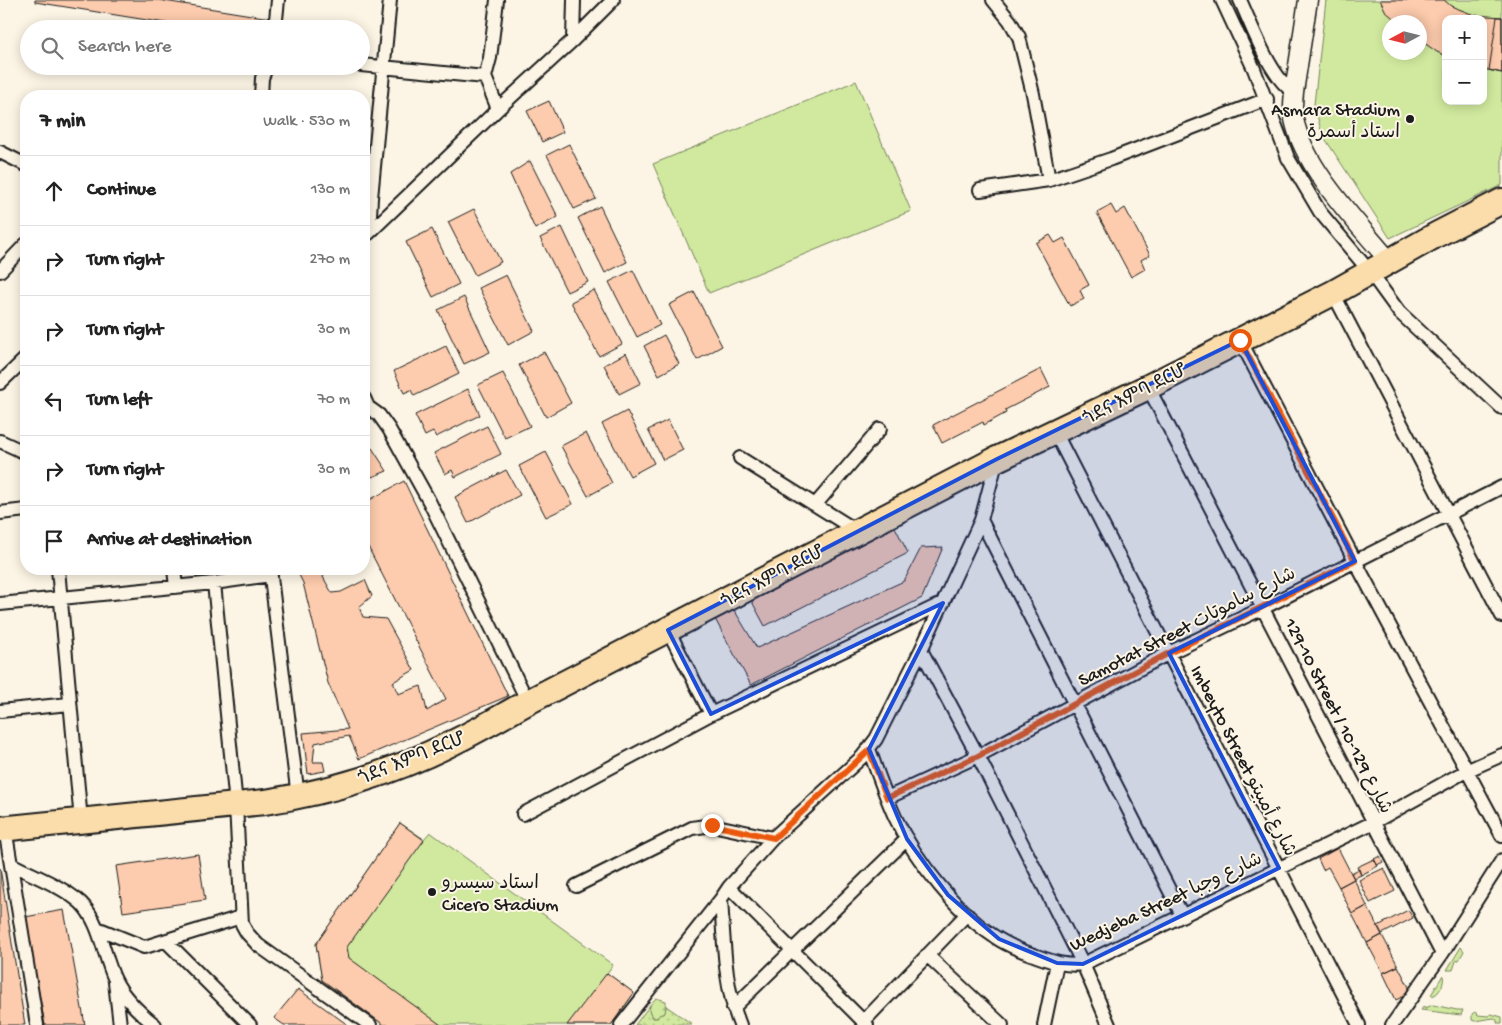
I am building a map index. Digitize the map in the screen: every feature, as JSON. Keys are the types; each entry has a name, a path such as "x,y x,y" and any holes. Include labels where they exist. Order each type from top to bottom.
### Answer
{"highway":[{"name":"ጎደና እምባ ደርሆ","path":"2,829 298,797 336,787 424,756 455,742 857,530 998,459 1148,387 1333,293 1436,235 1502,201"}],"street":[{"path":"276,20 278,0"},
{"path":"370,198 390,0"},
{"path":"497,0 490,58 485,77 498,109"},
{"path":"573,40 574,0"},
{"path":"370,230 573,40 613,0"},
{"path":"993,0 1013,26 1021,44 1033,94 1049,180"},
{"path":"1222,0 1266,99 1288,158 1301,181 1320,212 1380,267"},
{"path":"1240,0 1271,67 1286,88 1294,92"},
{"path":"1308,0 1293,106 1294,120 1308,157 1380,267 1399,312 1502,408"},
{"path":"370,66 485,77"},
{"path":"261,90 263,75"},
{"path":"980,190 1049,180 1111,159 1266,99"},
{"path":"2,155 20,162"},
{"path":"0,271 20,250"},
{"path":"1333,293 1502,616"},
{"path":"1240,340 1355,561 1502,836"},
{"path":"0,383 20,364"},
{"name":"129-10 Street / شارع 129-10","path":"1148,387 1442,954"},
{"path":"370,408 379,415 389,429 428,501 528,702"},
{"path":"816,504 880,429"},
{"name":"Imbeyto Street شارع أمبيتو","path":"1056,432 1359,1025"},
{"path":"0,441 20,450"},
{"path":"740,458 857,530"},
{"path":"621,1025 721,899 729,886 774,838 869,750 921,650 981,520 998,459"},
{"name":"Samotat Street شارع ساموتات","path":"887,798 978,756 1169,653 1263,608 1502,486"},
{"path":"0,513 20,511"},
{"path":"981,520 1182,915"},
{"path":"58,575 81,821"},
{"path":"175,575 176,587"},
{"path":"0,604 214,583 255,575"},
{"path":"270,575 298,797"},
{"path":"214,583 236,805 242,924 258,945 370,1025"},
{"path":"522,814 711,714 943,603"},
{"path":"668,630 711,714"},
{"path":"921,650 978,756 1083,964 1109,1025"},
{"path":"0,711 69,704"},
{"name":"Wedjeba Street شارع وجبا","path":"869,750 887,798 907,839 928,871 967,914 987,931 1013,947 1057,963 1075,965 1083,964 1374,822 1466,771 1502,755"},
{"path":"576,886 692,828 712,825 774,838"},
{"path":"2,829 11,864 37,1025"},
{"path":"733,1008 907,839"},
{"path":"1392,1025 1442,954 1502,860"},
{"path":"11,864 60,889 81,904 97,928 115,980 120,1025"},
{"path":"729,886 866,1023 967,914"},
{"path":"721,899 726,967 733,1008 740,1025"},
{"path":"97,928 144,947 242,917"},
{"path":"166,940 250,1025"},
{"path":"927,955 1002,1025"},
{"path":"1044,1025 1057,963"},
{"path":"115,980 127,998 155,1025"}],"highlighted area":[{"path":"1240,340 1355,561 1169,653 1279,868 1083,964 1057,963 999,939 948,895 907,839 869,749 943,603 711,714 668,630 997,459"}],"green space":[{"name":"Asmara Stadium استاد أسمرة","path":"1326,0 1502,0 1502,185 1390,238 1322,134 1314,104"},
{"path":"856,81 911,211 709,293 653,164"},
{"name":"استاد سيسرو Cicero Stadium","path":"400,823 424,839 430,832 613,965 607,973 634,993 611,1025 384,1025 322,980 316,944"},
{"path":"1461,947 1464,951 1459,960 1456,961 1453,970 1447,970"},
{"path":"1443,975 1441,987 1432,996 1431,995"},
{"path":"656,998 666,1001 666,1012 657,1018 653,1018 649,1011 650,1005"},
{"path":"650,1005 649,1011 653,1018 657,1018 660,1014 665,1013 666,1006 692,1024 635,1025"},
{"path":"1433,1005 1463,1010 1461,1015 1421,1010 1424,1006 1425,1008"},
{"path":"1475,1012 1478,1015 1488,1016 1491,1014 1502,1017 1502,1023 1497,1023 1497,1020 1494,1018 1474,1021 1472,1020 1472,1014"}],"building":[{"path":"35,0 158,0 270,18 270,20 147,20 35,2"},
{"path":"1380,0 1444,0 1451,6 1474,15 1442,15 1442,54 1427,45 1427,15 1390,15"},
{"path":"1487,16 1502,17 1502,73 1487,70"},
{"path":"1497,17 1502,17 1502,73 1489,70"},
{"path":"549,101 563,132 542,142 527,111"},
{"path":"569,144 596,199 574,209 547,155"},
{"path":"530,161 558,217 535,229 510,174"},
{"path":"1111,205 1116,214 1125,208 1150,255 1141,260 1145,269 1131,277 1097,213"},
{"path":"600,206 627,262 605,273 578,218"},
{"path":"474,209 501,262 475,275 448,222"},
{"path":"562,227 588,282 567,292 540,238"},
{"path":"432,229 459,284 433,297 406,242"},
{"path":"1050,235 1055,243 1064,238 1089,285 1080,290 1084,299 1070,306 1036,243"},
{"path":"633,270 660,325 637,337 609,282"},
{"path":"506,275 534,331 508,345 479,288"},
{"path":"594,290 622,344 599,356 571,302"},
{"path":"694,292 722,346 697,360 669,305"},
{"path":"464,297 490,352 464,364 438,310"},
{"path":"664,335 679,364 659,375 644,346"},
{"path":"446,346 459,374 414,396 411,390 404,393 394,371"},
{"path":"544,352 571,403 546,417 519,365"},
{"path":"626,353 641,383 619,394 604,365"},
{"path":"1041,369 1050,387 1005,410 1006,413 984,425 983,422 942,443 933,425"},
{"path":"503,373 530,426 505,438 478,385"},
{"path":"468,389 480,415 436,437 433,432 425,436 415,415"},
{"path":"627,411 654,463 630,476 602,424"},
{"path":"668,420 683,450 663,460 648,430"},
{"path":"487,426 501,454 455,477 452,470 445,474 434,453"},
{"path":"586,433 612,483 588,496 561,446"},
{"path":"372,448 387,471 372,477 370,474 370,449"},
{"path":"546,452 573,504 546,517 519,466"},
{"path":"506,470 520,495 468,523 455,497"},
{"path":"404,481 508,696 359,759 349,736 315,743 313,762 323,762 325,771 308,774 303,733 348,729 328,683 303,583 299,575 324,575 323,577 332,593 341,592 365,580 372,596 359,607 363,617 386,619 414,670 393,682 398,694 421,686 427,711 446,699 370,551 370,500"},
{"path":"894,525 908,553 765,626 750,598"},
{"path":"943,547 922,598 751,685 715,619 733,608 757,648 904,581 921,548"},
{"path":"400,823 424,840 347,947 349,958 441,1025 384,1025 322,980 316,944"},
{"path":"1338,848 1354,879 1339,887 1328,867 1323,870 1318,859"},
{"path":"198,854 205,900 123,912 116,866"},
{"path":"1380,856 1383,862 1377,865 1374,859"},
{"path":"1374,859 1378,866 1361,875 1357,867"},
{"path":"0,868 25,1025 0,1025"},
{"path":"1384,868 1395,891 1370,903 1359,880"},
{"path":"1359,869 1361,875 1354,878 1351,873"},
{"path":"1354,879 1367,906 1352,914 1339,887"},
{"path":"1367,906 1382,935 1367,943 1352,914"},
{"path":"64,910 85,1025 45,1025 25,917"},
{"path":"1408,910 1413,918 1382,934 1378,926"},
{"path":"1382,935 1398,966 1383,973 1367,943"},
{"path":"1398,966 1410,989 1404,996 1396,1000 1383,973"},
{"path":"607,973 634,993 611,1025 567,1025"},
{"path":"298,989 348,1025 284,1025 274,1018"}],"place":[{"name":"Asmara Stadium استاد أسمرة","path":"1410,119"},
{"name":"استاد سيسرو Cicero Stadium","path":"432,892"}],"route":[{"path":"712,825 774,838 869,750 887,798 978,756 1169,653 1355,561 1240,340"}]}
